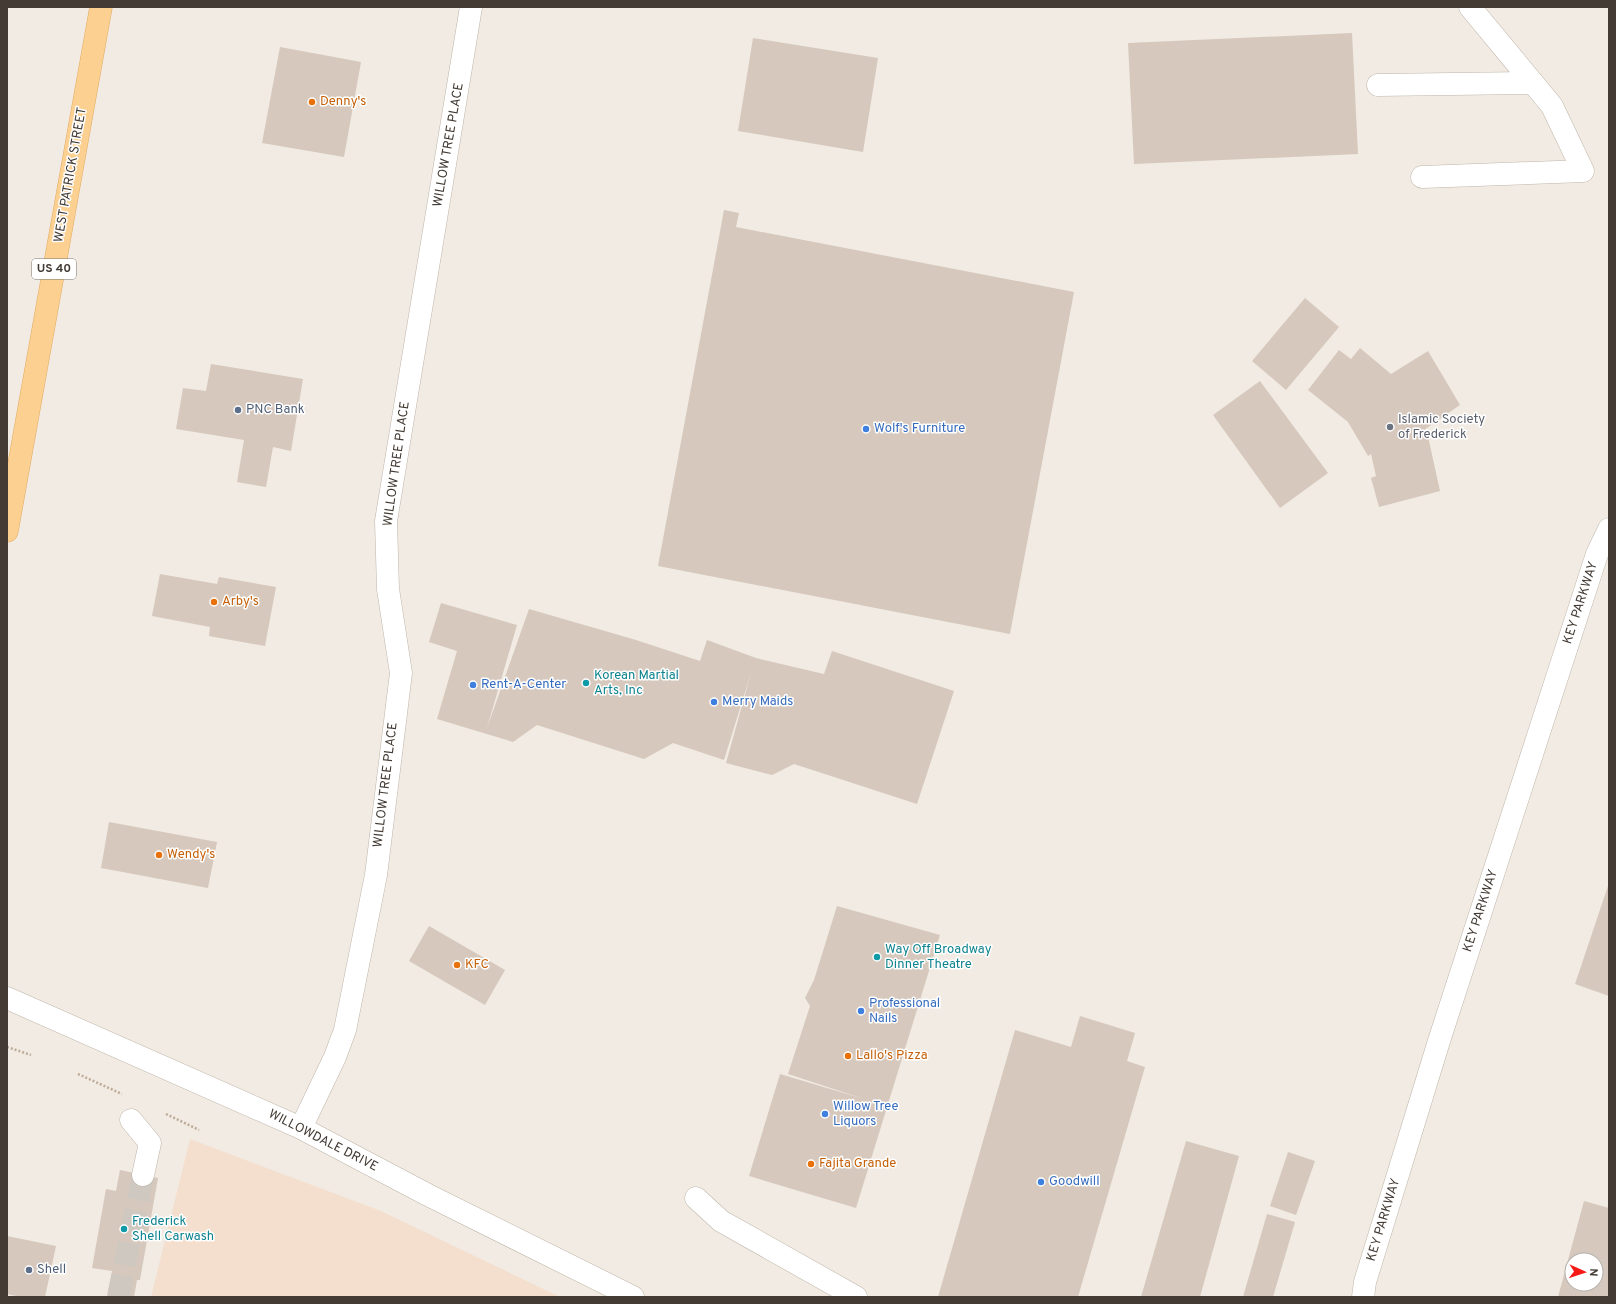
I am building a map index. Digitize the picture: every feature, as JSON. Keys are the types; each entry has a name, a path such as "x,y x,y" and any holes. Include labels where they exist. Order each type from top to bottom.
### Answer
{"main road":[{"name":"WEST PATRICK STREET","path":"7,531 101,7"}],"street":[{"name":"WILLOW TREE PLACE","path":"302,1128 335,1057 345,1030 376,875 401,673 388,589 386,520 471,7"},
{"path":"1422,177 1583,171 1552,106 1470,7"},
{"path":"1378,85 1533,83"},
{"name":"KEY PARKWAY","path":"1363,1297 1365,1282 1439,1040 1597,554 1609,529"},
{"name":"WILLOWDALE DRIVE","path":"7,998 302,1128 428,1195 633,1297"},
{"path":"130,1120 150,1144 143,1175"},
{"path":"696,1198 721,1221 856,1297"}],"path":[{"path":"7,1047 31,1055"},
{"path":"78,1074 123,1094"},
{"path":"166,1114 199,1130"}],"shaded area":[{"path":"190,1139 381,1211 560,1297 151,1297"}],"building":[{"path":"1352,33 1358,154 1134,164 1128,43"},
{"path":"753,38 878,58 863,152 738,131"},
{"name":"Denny's","path":"280,47 361,62 344,157 262,143"},
{"name":"Wolf's Furniture","path":"724,210 739,213 736,227 1074,292 1010,634 658,566"},
{"path":"1305,298 1339,327 1286,390 1252,361"},
{"name":"Islamic Society of Frederick","path":"1360,348 1391,374 1428,351 1460,405 1424,430 1429,441 1440,491 1379,507 1371,478 1376,476 1371,454 1368,456 1348,422 1308,390 1339,350 1351,359"},
{"name":"PNC Bank","path":"211,364 303,379 291,451 273,447 266,487 237,482 244,440 176,429 183,388 206,391"},
{"path":"1260,381 1328,473 1280,508 1213,415"},
{"name":"Arby's","path":"160,574 217,584 219,577 276,587 265,646 209,636 210,627 152,616"},
{"path":"441,603 517,625 487,728 529,609 636,640 700,661 707,640 756,658 824,674 832,651 954,691 917,804 794,764 772,775 726,763 751,673 724,760 673,743 644,759 537,725 513,742 437,719 457,651 429,642"},
{"name":"Wendy's","path":"109,822 217,842 208,888 101,868"},
{"path":"1609,883 1609,996 1575,984"},
{"path":"837,906 940,935 856,1208 749,1176 780,1074 864,1099 788,1074 810,1006 805,998 814,980"},
{"name":"KFC","path":"429,926 505,970 485,1005 409,961"},
{"name":"Goodwill","path":"1080,1016 1135,1033 1127,1061 1145,1067 1078,1297 938,1297 1015,1030 1071,1047"},
{"path":"1186,1141 1239,1156 1200,1297 1141,1297"},
{"path":"1288,1152 1315,1161 1296,1215 1270,1206"},
{"name":"Frederick Shell Carwash","path":"120,1170 158,1178 140,1280 137,1280 134,1297 107,1297 112,1271 92,1268 106,1189 116,1191"},
{"path":"1584,1201 1609,1208 1609,1297 1558,1297 1564,1275 1564,1292 1604,1292 1604,1252 1570,1252"},
{"path":"1267,1214 1295,1222 1273,1297 1243,1297"},
{"name":"Shell","path":"7,1236 56,1246 45,1297 21,1297 7,1294"}],"tunnel":[{"path":"118,1297 143,1175"}],"place":[{"name":"Denny's","path":"312,102"},
{"name":"PNC Bank","path":"238,410"},
{"name":"Islamic Society of Frederick","path":"1390,427"},
{"name":"Wolf's Furniture","path":"866,429"},
{"name":"Arby's","path":"214,602"},
{"name":"Korean Martial Arts, Inc","path":"586,683"},
{"name":"Rent-A-Center","path":"473,685"},
{"name":"Merry Maids","path":"714,702"},
{"name":"Wendy's","path":"159,855"},
{"name":"Way Off Broadway Dinner Theatre","path":"877,957"},
{"name":"KFC","path":"457,965"},
{"name":"Professional Nails","path":"861,1011"},
{"name":"Lallo's Pizza","path":"848,1056"},
{"name":"Willow Tree Liquors","path":"825,1114"},
{"name":"Fajita Grande","path":"811,1164"},
{"name":"Goodwill","path":"1041,1182"},
{"name":"Frederick Shell Carwash","path":"124,1229"},
{"name":"Shell","path":"29,1270"}]}
